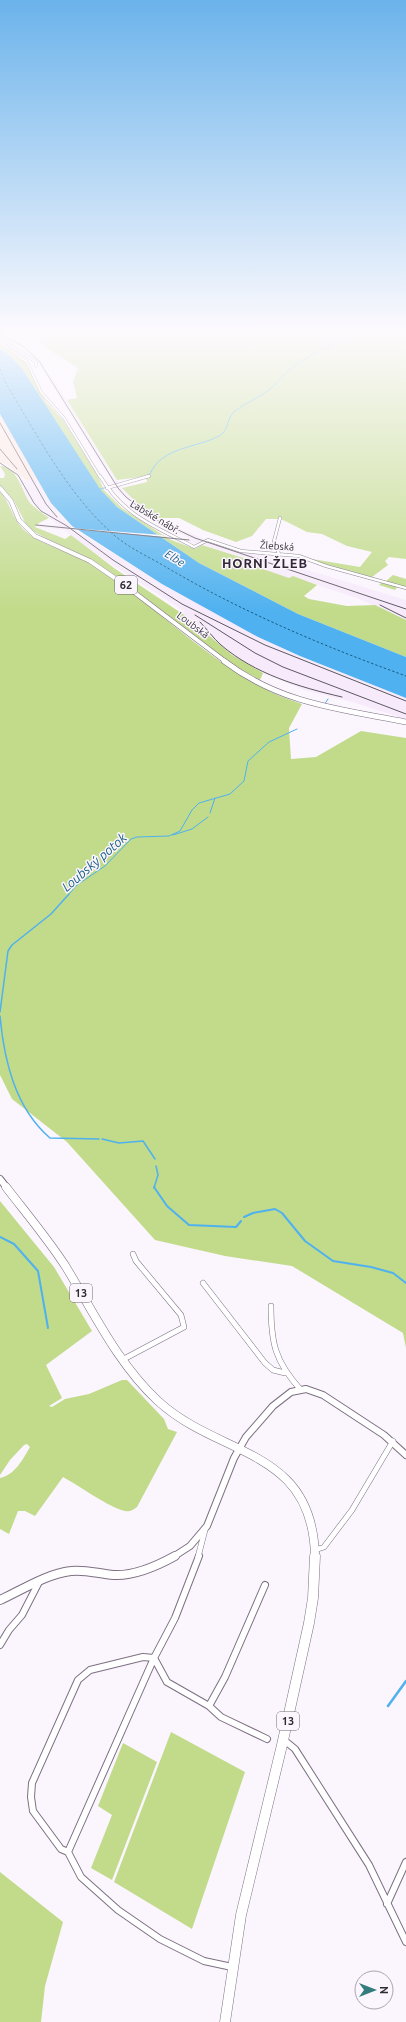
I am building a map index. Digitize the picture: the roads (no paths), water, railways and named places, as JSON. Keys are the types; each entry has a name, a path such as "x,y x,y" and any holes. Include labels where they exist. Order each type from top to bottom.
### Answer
{"main road":[{"name":"Loubská","path":"0,488 11,501 19,520 35,536 90,561 122,583 232,666 267,688 304,702 406,722"},
{"name":"13","path":"0,1179 59,1258 122,1360 149,1393 179,1418 240,1447 268,1463 291,1485 304,1505 307,1514 315,1550 311,1613 284,1739 244,1901 232,1967 225,2022"}],"street":[{"name":"Labské nábř.","path":"68,424 107,488 124,508 137,517 194,547"},
{"path":"107,488 149,476"},
{"path":"279,554 274,541 280,518"},
{"name":"Žlebská","path":"194,547 208,540 241,551 299,556 326,566 406,588"},
{"path":"122,1360 184,1327 181,1315 136,1261 133,1254"},
{"path":"202,1283 265,1363 273,1370 285,1373"},
{"path":"271,1306 270,1331 276,1358 285,1373 300,1389"},
{"path":"68,1852 154,1658 175,1618 199,1556 205,1530 240,1447 252,1429 277,1402 288,1393 300,1389 317,1392 393,1441 406,1455"},
{"path":"315,1550 322,1549 324,1547 352,1510 393,1441"},
{"path":"0,1600 40,1582 70,1571 117,1575 138,1571 167,1560 191,1546 205,1530"},
{"path":"0,1645 9,1630 22,1615 40,1582"},
{"path":"209,1706 225,1677 265,1585"},
{"path":"154,1658 143,1657 90,1670 78,1680 32,1783 31,1797 34,1811 61,1849 68,1852 81,1877 118,1910 160,1939 204,1962 232,1967"},
{"path":"154,1658 167,1682 209,1706 221,1717 268,1738"},
{"path":"284,1739 295,1749 369,1865 406,1942"},
{"path":"387,1904 406,1862"}],"water":[{"name":"Elbe","path":"6,424 58,424 100,489 117,507 199,563 298,614 406,657 406,698 300,656 258,637 162,584 72,526 51,503"}],"waterway":[{"path":"147,475 150,474 155,465 162,458 180,449 219,436 225,431 228,424"},
{"path":"100,489 108,487"},
{"name":"Loubský potok","path":"324,705 328,699"},
{"name":"Loubský potok","path":"215,798 230,794 244,781 248,761 269,742 297,729"},
{"name":"Loubský potok","path":"68,895 77,885 105,866 131,839 137,837 169,836 180,831 192,810 199,803 215,798"},
{"path":"210,813 215,798"},
{"path":"173,835 192,829 208,817"},
{"name":"Loubský potok","path":"0,1012 8,951 12,945 51,914 69,894"},
{"name":"Loubský potok","path":"0,1016 8,1066 13,1082 20,1098 38,1126 50,1138 99,1139"},
{"name":"Loubský potok","path":"102,1139 119,1143 143,1141 155,1159"},
{"name":"Loubský potok","path":"154,1187 158,1175 156,1166"},
{"name":"Loubský potok","path":"154,1187 167,1206 189,1225 236,1227 241,1221"},
{"name":"Loubský potok","path":"244,1217 253,1213 275,1209 282,1213 305,1241 333,1261 371,1267 393,1273 406,1283"},
{"path":"0,1237 14,1244 38,1271 48,1328"},
{"path":"388,1706 406,1681"}],"railway":[{"path":"1,424 46,504 57,517"},
{"path":"78,424 118,488 126,497 153,518 195,538 406,609"},
{"path":"0,449 17,469"},
{"path":"0,463 18,475 34,503 41,511 70,528"},
{"path":"36,525 70,528"},
{"path":"70,528 189,540"},
{"path":"70,528 113,560 182,604 265,645 406,701"},
{"path":"380,605 406,618"},
{"path":"195,615 255,653 283,667 406,714"},
{"path":"200,622 221,645 234,655 263,672 294,684 342,697"}],"district":[{"name":"HORNÍ ŽLEB","path":"265,563"}]}
